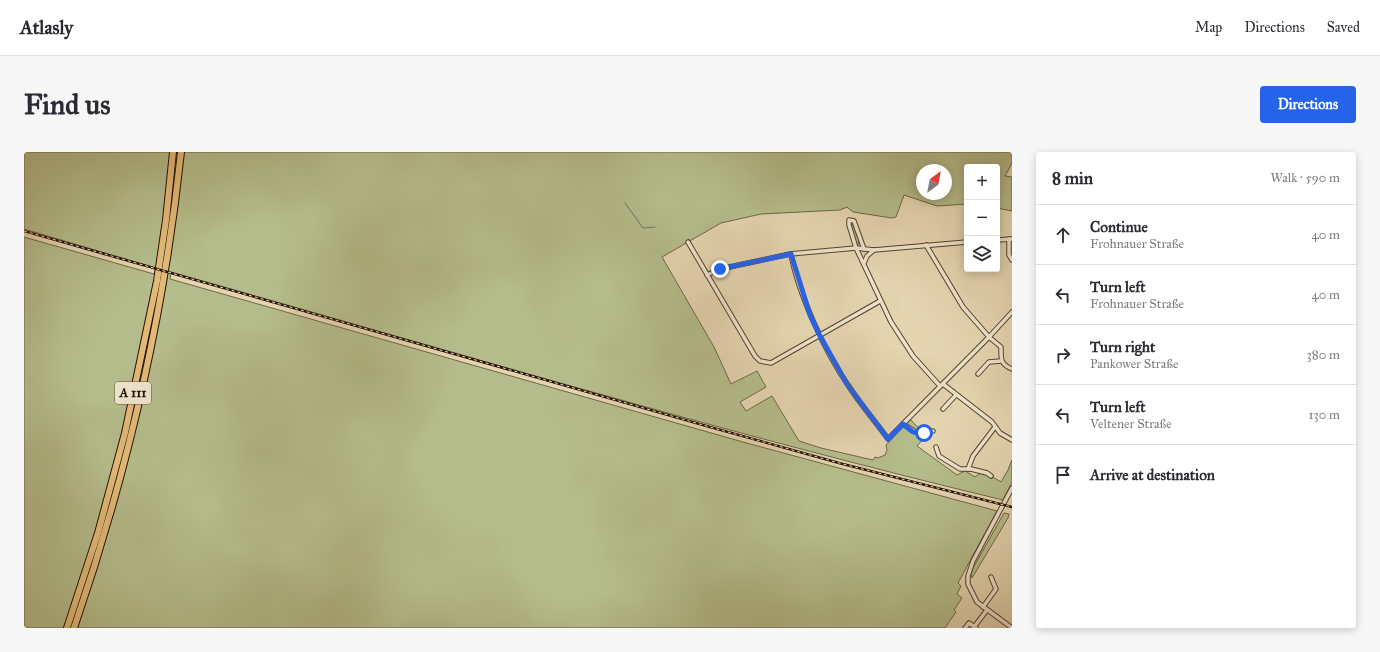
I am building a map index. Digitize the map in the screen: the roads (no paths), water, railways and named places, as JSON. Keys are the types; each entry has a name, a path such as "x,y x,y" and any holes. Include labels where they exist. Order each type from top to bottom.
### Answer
{"highway":[{"name":"A 111","path":"67,628 98,533 125,433 158,281 173,152"},
{"name":"A 111","path":"74,628 105,535 132,435 164,281 174,218 181,152"}],"street":[{"path":"864,249 854,221 849,220 849,225 856,248 880,301 907,348 942,385 992,422 1000,433 1011,438"},
{"path":"1000,240 1010,239 1009,255 1012,260"},
{"path":"688,242 755,356 760,361 771,363 880,301"},
{"path":"707,275 720,269 791,254 856,248 874,250 964,242"},
{"path":"926,245 963,308 1001,347 1001,361 1012,369"},
{"path":"864,263 865,258 874,250"},
{"path":"791,254 810,315 820,336 847,384 888,439 990,337 1012,312"},
{"path":"978,374 990,362 1001,361"},
{"path":"943,409 956,395"},
{"path":"903,424 916,432 933,431"},
{"path":"968,469 973,456 995,427"},
{"path":"936,447 939,456 960,469 987,473 991,476"},
{"path":"1012,488 973,561 968,576 968,584 974,597 983,607 1012,628"},
{"path":"983,607 996,589 991,577"},
{"path":"965,628 969,623 975,627 987,610"}],"waterway":[{"path":"625,203 643,228 655,227"}],"railway":[{"path":"24,231 710,427 839,463 1012,507"}]}
